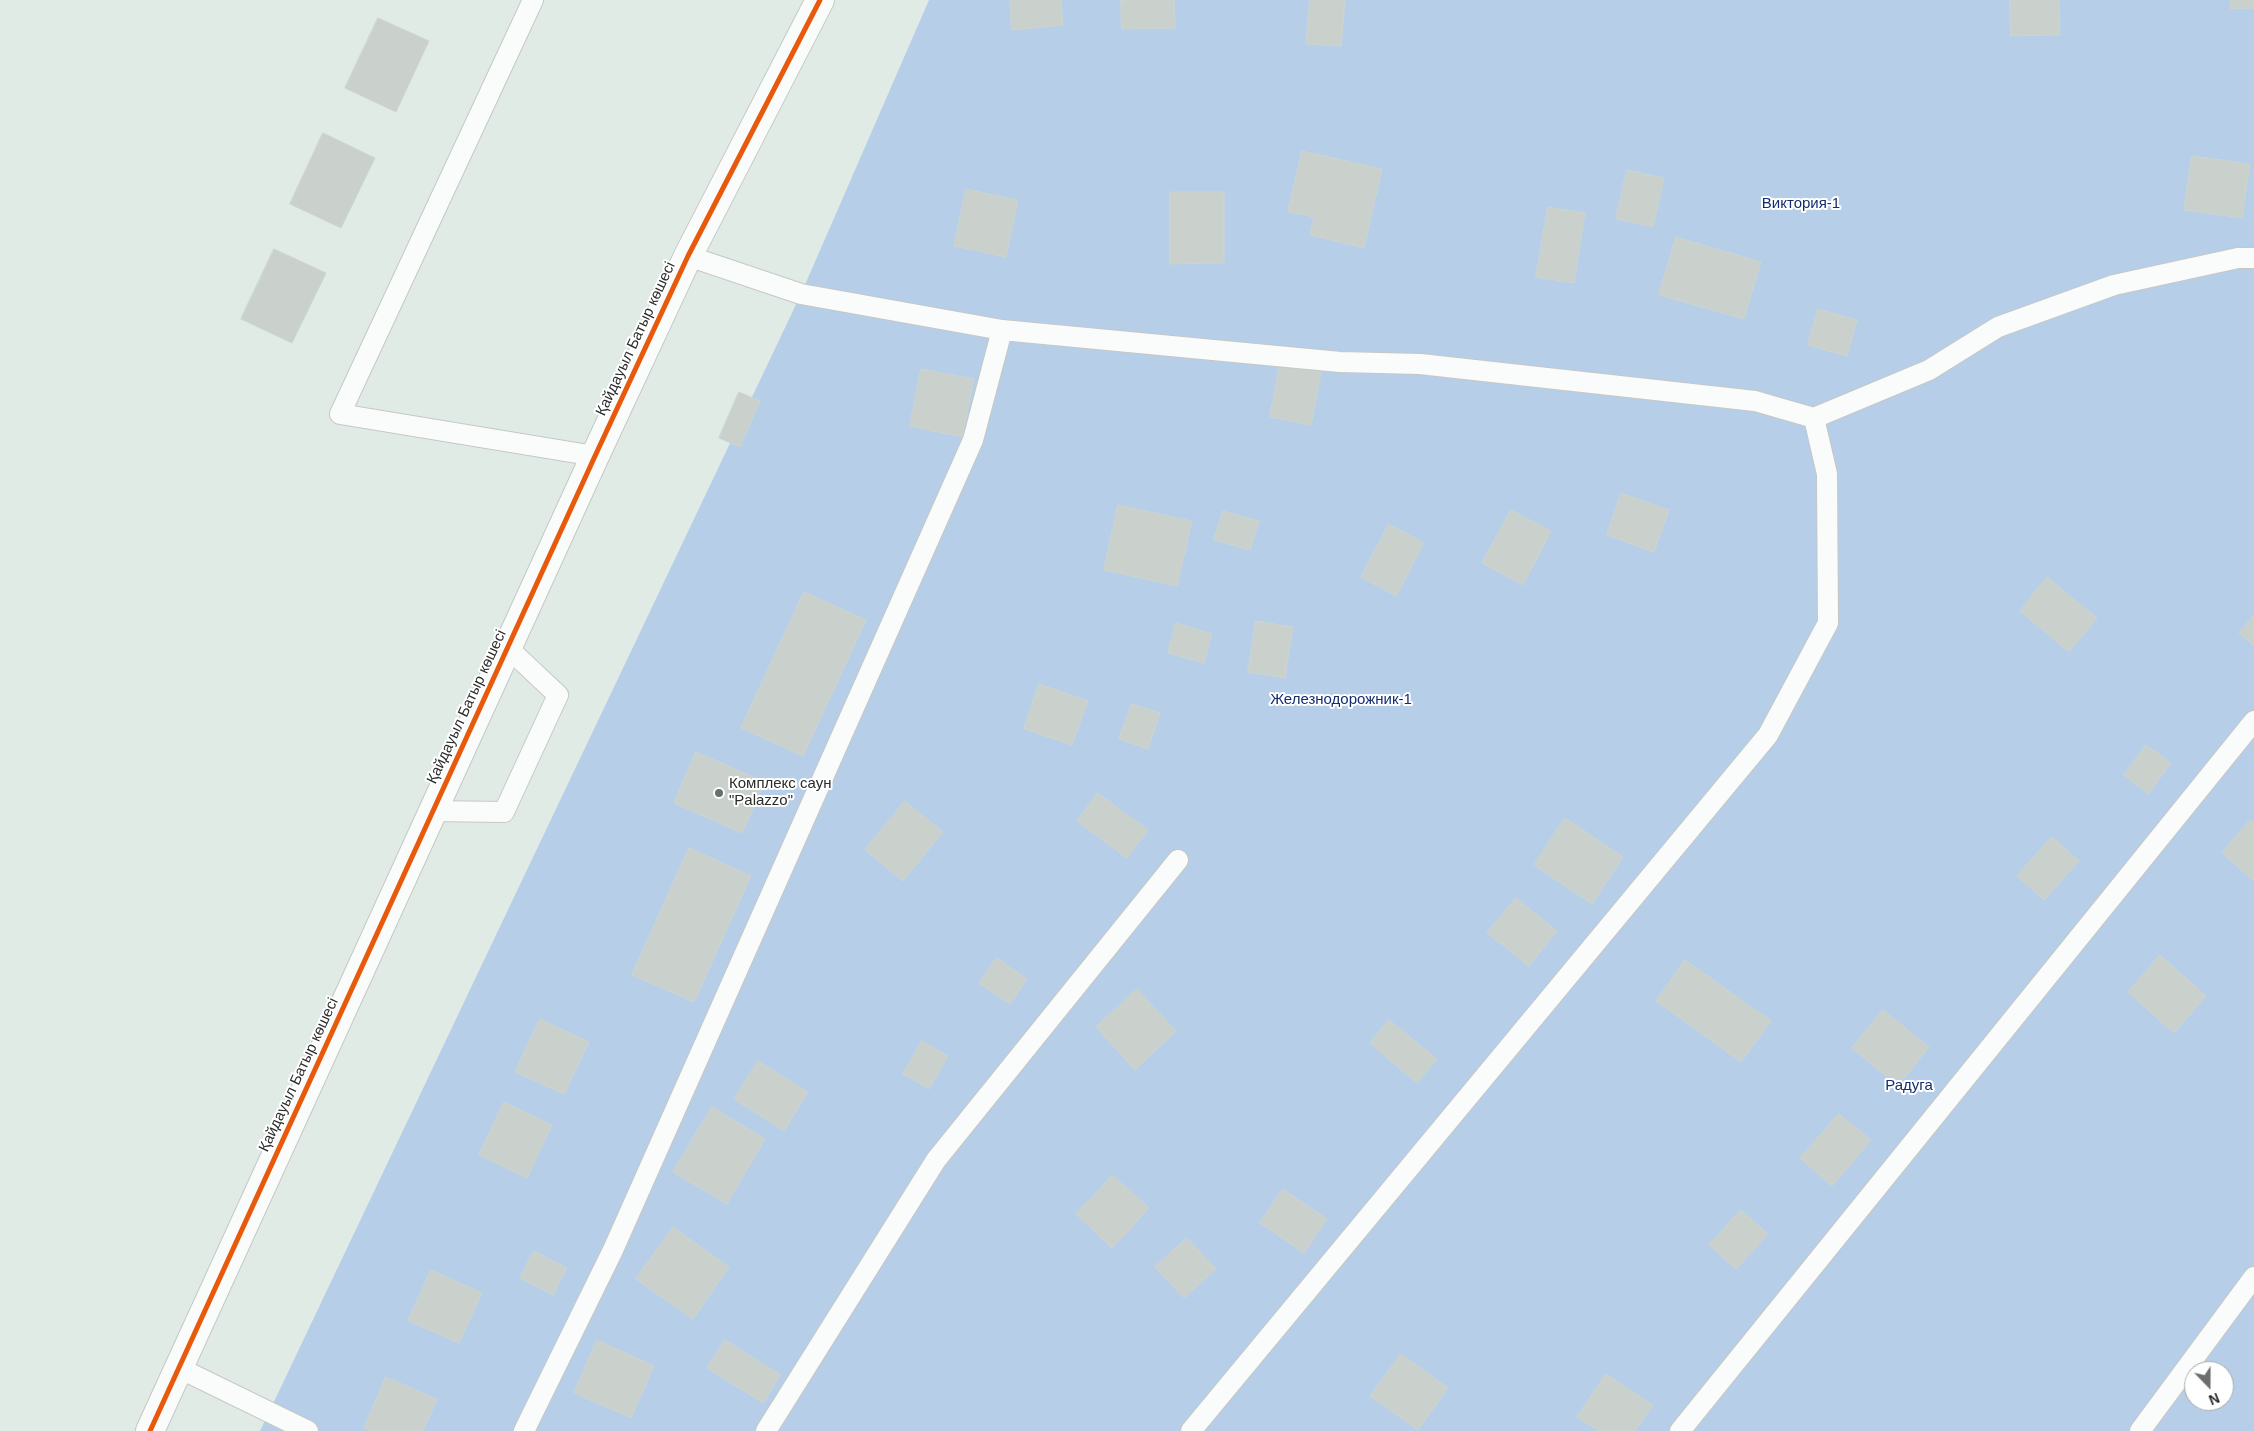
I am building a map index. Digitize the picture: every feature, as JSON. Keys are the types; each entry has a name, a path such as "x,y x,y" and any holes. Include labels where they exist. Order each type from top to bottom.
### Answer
{"street":[{"name":"Қайдауыл Батыр көшесі","path":"150,1431 594,456 688,256 820,0"}],"lane":[{"path":"533,0 340,414 594,456"},
{"path":"688,256 801,294 1002,330 1340,362 1420,364 1754,401 1814,418 1929,370 1998,326 2114,284 2238,258 2254,258"},
{"path":"524,1431 613,1250 972,440 1002,330"},
{"path":"1191,1431 1768,735 1828,623 1827,474 1814,418"},
{"path":"433,810 504,812 542,731 558,695 508,648"},
{"path":"1680,1431 2254,721"},
{"path":"766,1431 936,1160 1178,860"},
{"path":"2140,1431 2254,1277"},
{"path":"179,1368 308,1431"}],"green space":[{"path":"929,0 2254,0 2254,1431 260,1431 801,294"}],"building":[{"path":"1010,0 1061,0 1063,25 1012,30"},
{"path":"1121,0 1174,0 1175,28 1122,29"},
{"path":"1310,0 1345,0 1341,46 1306,44"},
{"path":"2010,0 2059,0 2060,35 2011,36"},
{"path":"2231,0 2254,0 2254,8 2231,9"},
{"path":"378,18 429,41 396,112 345,88"},
{"path":"323,133 375,158 341,228 290,204"},
{"path":"1302,151 1382,169 1364,248 1310,235 1314,217 1288,212"},
{"path":"2192,156 2250,164 2242,218 2184,210"},
{"path":"1627,170 1664,178 1653,227 1616,219"},
{"path":"966,189 1018,200 1006,257 954,246"},
{"path":"1170,192 1224,192 1224,263 1170,264"},
{"path":"1548,207 1585,213 1574,283 1536,277"},
{"path":"1676,237 1761,262 1744,319 1659,295"},
{"path":"274,249 326,273 292,343 241,319"},
{"path":"1818,309 1857,320 1847,356 1808,345"},
{"path":"1280,364 1321,373 1311,425 1270,417"},
{"path":"921,369 974,379 962,437 910,426"},
{"path":"739,392 760,401 740,447 719,438"},
{"path":"1621,493 1669,510 1654,552 1607,535"},
{"path":"1118,505 1192,521 1177,586 1104,570"},
{"path":"1511,510 1551,531 1523,585 1482,563"},
{"path":"1223,511 1259,521 1250,550 1214,540"},
{"path":"1389,524 1424,543 1396,596 1361,577"},
{"path":"2047,577 2097,618 2069,652 2020,611"},
{"path":"804,592 866,620 803,756 741,728"},
{"path":"2254,615 2254,646 2239,633"},
{"path":"1256,621 1293,627 1285,678 1248,672"},
{"path":"1176,623 1212,634 1204,663 1168,653"},
{"path":"1039,684 1088,701 1072,745 1024,729"},
{"path":"1132,704 1160,713 1148,749 1119,739"},
{"path":"2146,745 2171,763 2148,794 2124,775"},
{"name":"Комплекс саун \"Palazzo\"","path":"696,752 765,782 742,833 674,803"},
{"path":"1098,793 1148,830 1127,858 1077,821"},
{"path":"905,801 943,832 903,881 865,850"},
{"path":"1565,818 1623,857 1592,904 1534,865"},
{"path":"2250,820 2254,824 2254,881 2222,853"},
{"path":"2052,837 2079,861 2044,900 2017,876"},
{"path":"689,848 751,876 694,1002 632,975"},
{"path":"1516,898 1557,931 1529,966 1487,933"},
{"path":"2160,955 2206,996 2174,1033 2128,992"},
{"path":"997,958 1027,979 1010,1004 979,983"},
{"path":"1685,960 1771,1021 1741,1062 1656,1001"},
{"path":"1137,989 1176,1031 1135,1070 1096,1027"},
{"path":"1883,1010 1929,1047 1898,1086 1852,1048"},
{"path":"540,1019 589,1042 564,1094 515,1072"},
{"path":"1389,1020 1437,1059 1417,1083 1370,1043"},
{"path":"922,1041 948,1056 929,1089 903,1074"},
{"path":"758,1061 808,1092 784,1131 734,1099"},
{"path":"504,1102 552,1125 527,1178 479,1155"},
{"path":"712,1107 765,1139 727,1204 673,1172"},
{"path":"1839,1114 1871,1140 1832,1186 1800,1158"},
{"path":"1113,1175 1149,1208 1112,1248 1076,1214"},
{"path":"1283,1189 1327,1219 1304,1253 1260,1223"},
{"path":"1741,1210 1768,1234 1736,1269 1709,1245"},
{"path":"673,1227 729,1267 693,1319 636,1279"},
{"path":"1187,1238 1216,1269 1184,1298 1155,1267"},
{"path":"534,1251 567,1268 553,1295 520,1278"},
{"path":"431,1270 482,1293 459,1343 408,1321"},
{"path":"597,1340 654,1366 631,1418 574,1393"},
{"path":"725,1340 781,1375 763,1403 707,1368"},
{"path":"1401,1354 1448,1388 1418,1430 1370,1396"},
{"path":"1606,1374 1653,1405 1635,1431 1599,1431 1577,1417"},
{"path":"386,1377 437,1399 423,1431 370,1431 364,1428"}],"cycle path":[{"path":"150,1431 688,256 820,0"}],"place":[{"name":"Комплекс саун \"Palazzo\"","path":"719,793"}],"park label":[{"name":"Виктория-1","path":"1801,204"},
{"name":"Железнодорожник-1","path":"1341,700"},
{"name":"Радуга","path":"1909,1086"}]}
